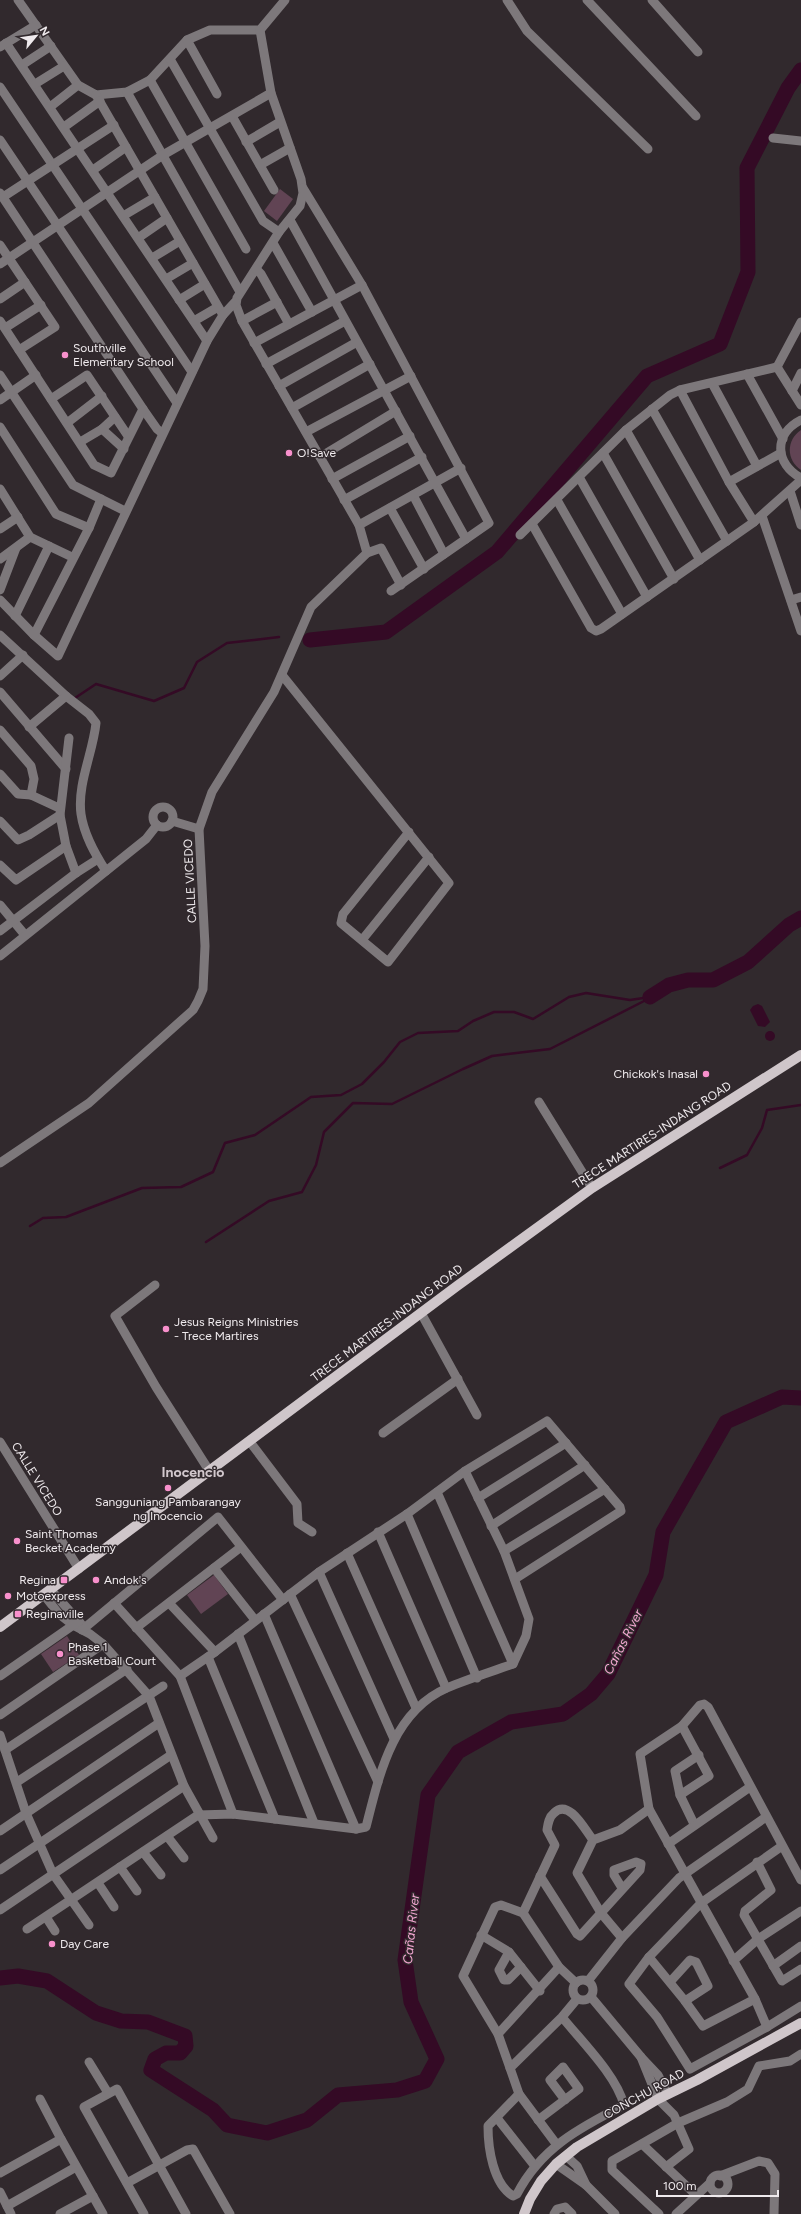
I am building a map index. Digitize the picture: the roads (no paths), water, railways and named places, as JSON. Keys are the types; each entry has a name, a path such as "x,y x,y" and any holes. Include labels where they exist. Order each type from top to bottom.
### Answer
{"main road":[{"name":"TRECE MARTIRES-INDANG ROAD","path":"0,1627 210,1472 420,1313 592,1188 801,1056"},
{"name":"CONCHU ROAD","path":"524,2214 530,2199 541,2181 556,2164 566,2156 658,2099 801,2022"}],"street":[{"path":"18,0 78,85 98,98 223,315"},
{"path":"285,0 260,30 271,93 302,187 362,284 489,523 392,591"},
{"path":"507,0 527,30 648,149"},
{"path":"586,0 696,116"},
{"path":"652,0 698,52"},
{"path":"36,25 3,45 22,65 207,341"},
{"path":"64,127 98,98 127,92 150,80 187,40 210,30 260,30"},
{"path":"187,40 217,94"},
{"path":"22,65 50,46"},
{"path":"170,59 263,221 279,232"},
{"path":"35,84 64,66"},
{"path":"150,80 246,248"},
{"path":"50,107 78,85"},
{"path":"0,87 192,372"},
{"path":"127,92 240,292"},
{"path":"0,264 163,155 271,93"},
{"path":"232,116 274,190"},
{"path":"246,142 280,122"},
{"path":"114,125 28,182 1,195 157,430 162,433"},
{"path":"774,138 801,140"},
{"path":"0,140 177,403"},
{"path":"93,170 126,147"},
{"path":"260,165 290,148"},
{"path":"0,600 34,635 58,656 125,511 207,341 223,315 235,302 279,232 290,220 302,199 302,187"},
{"path":"124,216 155,197"},
{"path":"138,238 167,218"},
{"path":"290,220 466,539"},
{"path":"152,258 180,241"},
{"path":"273,243 312,312"},
{"path":"0,245 55,327 19,350"},
{"path":"166,279 193,263"},
{"path":"256,268 261,274 289,324"},
{"path":"0,299 25,282"},
{"path":"179,300 205,284"},
{"path":"254,343 362,284"},
{"path":"235,302 242,321 254,343 359,525 367,553 381,548 401,585"},
{"path":"242,321 277,302"},
{"path":"41,305 2,324 94,465 111,473 124,449 128,436 143,409"},
{"path":"194,321 218,307"},
{"path":"266,364 345,321"},
{"path":"520,535 626,430 652,409 680,390 777,367 801,322"},
{"path":"279,386 357,342"},
{"path":"292,408 370,364"},
{"path":"777,367 801,405"},
{"path":"792,391 801,373"},
{"path":"747,374 782,439"},
{"path":"0,375 73,486 125,511"},
{"path":"0,400 36,375"},
{"path":"51,399 87,375 128,436"},
{"path":"306,432 384,389 411,376"},
{"path":"712,383 757,466"},
{"path":"680,390 729,482 754,522"},
{"path":"67,423 102,396"},
{"path":"652,409 727,541"},
{"path":"320,457 396,411"},
{"path":"80,442 102,429 115,417"},
{"path":"532,524 591,628 596,631 648,597 754,522 790,491 801,479 792,473 784,464 781,453 782,439 793,424 801,420"},
{"path":"0,427 56,514 88,528"},
{"path":"102,429 124,449"},
{"path":"626,430 700,560"},
{"path":"332,479 410,436"},
{"path":"604,453 674,578"},
{"path":"729,482 781,453"},
{"path":"344,500 422,457"},
{"path":"359,525 435,481 461,468"},
{"path":"579,477 648,597"},
{"path":"790,491 801,525"},
{"path":"1,493 30,537 72,558"},
{"path":"413,495 444,554"},
{"path":"34,635 101,499"},
{"path":"557,500 622,614"},
{"path":"390,508 424,569"},
{"path":"762,516 801,631"},
{"path":"0,529 18,517"},
{"path":"0,559 30,537"},
{"path":"15,616 49,546"},
{"path":"0,590 16,548"},
{"name":"CALLE VICEDO","path":"0,1163 89,1103 181,1020 198,1001 203,989 205,946 199,829 212,792 274,692 311,607 367,553"},
{"path":"791,600 801,597"},
{"path":"0,635 66,696 90,714 96,723 81,801 81,814 85,830 98,860 106,871"},
{"path":"0,676 23,655"},
{"path":"282,675 409,832 449,883 388,962 341,923 343,914 409,832"},
{"path":"0,692 66,769"},
{"path":"29,727 66,696"},
{"path":"0,730 31,766 34,779 31,795"},
{"path":"69,738 66,769 59,811 66,846 76,873"},
{"path":"0,774 18,794 31,795 59,811"},
{"path":"160,807 170,810 173,816 172,821 166,826 157,825 154,821 153,814 160,807"},
{"path":"0,821 18,840 29,835 59,811"},
{"path":"172,821 199,829"},
{"path":"0,956 146,839 157,825"},
{"path":"0,865 16,880 66,846"},
{"path":"362,940 429,858"},
{"path":"0,931 76,873 98,860"},
{"path":"0,905 25,935"},
{"path":"540,1102 592,1188"},
{"path":"155,1285 114,1316 156,1387 210,1472"},
{"path":"420,1313 477,1415"},
{"path":"383,1433 458,1379"},
{"path":"180,1676 212,1654 319,1572 407,1514 465,1471 543,1422 547,1421 620,1507 618,1514 514,1579"},
{"name":"CALLE VICEDO","path":"0,1442 79,1569"},
{"path":"250,1442 297,1504 298,1523 312,1532"},
{"path":"478,1498 566,1443"},
{"path":"491,1526 585,1465"},
{"path":"27,1929 98,1884 120,1867 198,1815 233,1814 356,1829 366,1828 378,1782 394,1739 416,1708 446,1688 513,1664 526,1636 529,1619 504,1551 465,1471"},
{"path":"504,1551 605,1489"},
{"path":"437,1492 513,1664"},
{"path":"407,1514 477,1678"},
{"path":"0,1676 82,1627 114,1603 218,1517 283,1600"},
{"path":"378,1532 446,1688"},
{"path":"136,1628 241,1547"},
{"path":"348,1553 416,1708"},
{"path":"214,1568 255,1620"},
{"path":"319,1572 394,1739"},
{"path":"48,1592 59,1614 82,1627 103,1644 127,1669 149,1696 184,1786 198,1815 213,1838"},
{"path":"290,1594 378,1782"},
{"path":"114,1603 180,1676 233,1814"},
{"path":"169,1603 212,1654 275,1819"},
{"path":"264,1614 356,1829"},
{"path":"238,1634 314,1823"},
{"path":"0,1715 103,1644"},
{"path":"6,1750 127,1669"},
{"path":"17,1782 163,1686"},
{"path":"767,2027 755,1999 700,1903 649,1809 640,1754 682,1726 700,1706 704,1704 708,1707 801,1880"},
{"path":"0,1831 160,1723"},
{"path":"680,1795 709,1776 682,1726"},
{"path":"0,1735 17,1782 26,1813 53,1874 88,1925"},
{"path":"0,1870 171,1755"},
{"path":"694,1824 680,1795 675,1771 699,1755"},
{"path":"0,1910 184,1786"},
{"path":"668,1844 694,1824 750,1787"},
{"path":"523,1914 555,1845 547,1830 552,1815 557,1810 565,1808 572,1812 593,1840"},
{"path":"622,1938 600,1913 577,1873 593,1840 620,1830 649,1809"},
{"path":"588,1981 622,1938 684,1874 766,1817"},
{"path":"167,1836 184,1858"},
{"path":"782,1846 700,1903 649,1957 629,1984 657,2017 690,2069 767,2027 801,2006"},
{"path":"143,1852 161,1874"},
{"path":"757,1862 772,1890 744,1912 782,1981 801,1969"},
{"path":"120,1867 137,1891"},
{"path":"540,1876 577,1934 580,1936 584,1934 622,1888"},
{"path":"98,1884 114,1907"},
{"path":"557,2145 519,2094 498,2034 463,1976 497,1905 523,1914 559,1967 576,1983"},
{"path":"733,1961 758,1939 801,1911"},
{"path":"46,1917 55,1932"},
{"path":"482,1935 509,1952 540,1991"},
{"path":"773,1966 801,1946"},
{"path":"509,1952 499,1970 504,1980 508,1980 521,1967"},
{"path":"649,1957 685,2001 703,2026 755,1999"},
{"path":"670,1982 690,1960 696,1962 708,1986 685,2001"},
{"path":"498,2034 540,1991 559,1967"},
{"path":"582,1980 588,1981 593,1990 591,1997 584,2001 577,1999 573,1993 576,1983 582,1980"},
{"path":"591,1997 640,2057 658,2075 668,2094"},
{"path":"510,2068 562,2017 577,1999"},
{"path":"519,2094 488,2126 492,2157 499,2180 513,2196 516,2194 534,2165 557,2145 585,2126 624,2105 622,2097 599,2062 562,2017"},
{"path":"659,2214 612,2170 612,2161 678,2123 727,2102 748,2089 760,2066 790,2060 801,2054"},
{"path":"640,2057 658,2099 674,2115 689,2150 666,2167"},
{"path":"89,2062 108,2093"},
{"path":"144,2214 84,2107 117,2089 186,2214"},
{"path":"40,2099 102,2214"},
{"path":"538,2120 565,2100"},
{"path":"497,2118 534,2165"},
{"path":"0,2173 61,2139"},
{"path":"642,2144 696,2195"},
{"path":"127,2183 187,2150 193,2149 230,2214"},
{"path":"566,2156 576,2166 586,2185"},
{"path":"676,2214 710,2183 714,2177 759,2161 768,2164 775,2174 774,2214"},
{"path":"556,2164 586,2185 615,2214"},
{"path":"0,2192 9,2210 76,2167"},
{"path":"710,2183 714,2192 724,2192 727,2182 720,2176"},
{"path":"60,2214 93,2196"},
{"path":"554,2214 557,2209 565,2207 572,2214"}],"waterway":[{"path":"310,640 386,632 497,552 647,376 720,344 748,272 747,168 788,88 801,70"},
{"path":"75,698 96,684 154,701 184,688 197,662 227,643 279,637"},
{"path":"650,997 669,985 688,980 713,980 748,962 789,925 801,918"},
{"path":"30,1226 43,1218 66,1217 142,1188 181,1187 213,1172 225,1143 255,1135 311,1097 341,1095 362,1084 384,1062 400,1042 418,1033 458,1031 473,1021 494,1012 514,1012 533,1019 569,997 586,993 630,1000 650,997"},
{"path":"206,1242 269,1201 302,1192 316,1165 324,1132 353,1103 392,1104 492,1056 550,1049 648,999"},
{"path":"720,1168 747,1155 762,1128 767,1110 801,1105"},
{"name":"Cañas River","path":"0,1978 18,1976 47,1981 96,2013 121,2021 148,2022 185,2036 186,2046 180,2053 166,2053 155,2059 151,2070 213,2110 227,2125 267,2133 307,2120 338,2095 397,2090 425,2081 437,2059 411,2002 405,1960 428,1795 458,1752 511,1722 563,1714 591,1694 608,1674 656,1575 663,1532 726,1422 782,1397 801,1398"}],"place":[{"name":"Southville Elementary School","path":"65,355"},
{"name":"O!Save","path":"289,453"},
{"name":"Chickok's Inasal","path":"706,1074"},
{"name":"Jesus Reigns Ministries - Trece Martires","path":"166,1329"},
{"name":"Sangguniang Pambarangay ng Inocencio","path":"168,1488"},
{"name":"Saint Thomas Becket Academy","path":"17,1541"},
{"name":"Regina","path":"64,1580"},
{"name":"Andok's","path":"96,1580"},
{"name":"Motoexpress","path":"8,1596"},
{"name":"Reginaville","path":"18,1614"},
{"name":"Phase 1 Basketball Court","path":"60,1654"},
{"name":"Day Care","path":"52,1944"}],"district":[{"name":"Inocencio","path":"193,1472"}]}
